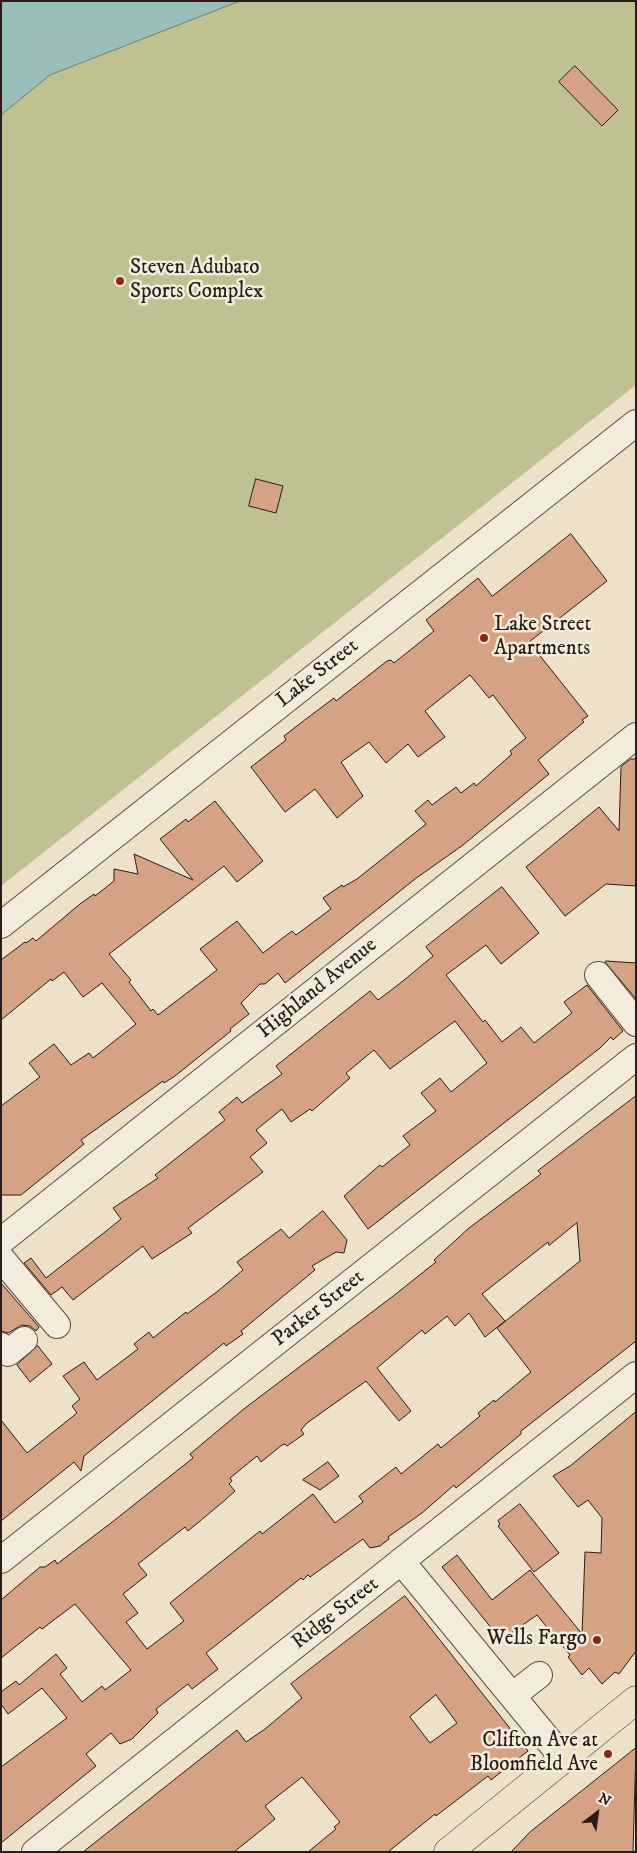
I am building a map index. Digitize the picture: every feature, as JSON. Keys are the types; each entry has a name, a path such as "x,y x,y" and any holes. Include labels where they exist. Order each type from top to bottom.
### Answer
{"main road":[{"path":"448,1852 636,1700"}],"street":[{"name":"Lake Street","path":"1,925 636,424"},
{"name":"Highland Avenue","path":"1,1241 636,736"},
{"path":"598,975 636,1023"},
{"name":"Parker Street","path":"1,1560 636,1057"},
{"path":"1,1258 57,1326"},
{"name":"Ridge Street","path":"35,1852 636,1375"},
{"path":"401,1561 564,1759"},
{"path":"512,1696 539,1675"}],"green space":[{"path":"1,1 636,1 636,385 1,886"}],"water":[{"path":"1,1 240,1 50,75 1,115"}],"building":[{"path":"575,66 618,110 602,126 559,82"},
{"path":"256,479 283,486 276,513 249,506"},
{"path":"571,534 607,581 529,642 588,716 582,720 584,722 538,760 549,774 463,845 415,879 285,983 278,973 265,984 260,984 241,1003 249,1014 230,1029 231,1031 175,1076 164,1083 163,1081 81,1140 84,1144 21,1195 1,1195 1,1106 40,1077 29,1063 54,1044 71,1065 89,1053 93,1058 136,1024 102,983 83,997 64,972 52,981 51,979 1,1020 1,960 25,942 33,938 36,941 80,904 94,894 95,896 114,881 114,869 138,874 134,854 193,880 160,839 186,819 188,822 215,801 263,861 237,882 224,866 109,954 131,980 129,982 151,1011 153,1009 158,1015 217,970 200,949 237,921 263,953 292,931 296,935 331,909 323,898 342,885 343,887 357,879 426,824 415,811 428,800 432,805 456,787 461,793 474,783 476,786 512,754 510,751 526,738 493,695 489,698 470,675 425,711 445,737 418,757 408,744 386,763 369,742 341,762 363,796 337,818 315,789 285,812 251,767 286,740 284,736 334,698 336,701 387,661 391,660 394,663 434,631 426,620 478,578 492,596"},
{"path":"631,759 636,759 636,886 606,884 565,916 526,867 599,807 619,831 621,767"},
{"path":"502,887 539,933 501,964 486,945 446,975 483,1022 485,1020 502,1042 521,1027 534,1043 572,1013 564,1002 587,985 623,1031 613,1040 611,1037 600,1048 368,1229 344,1196 380,1165 382,1167 410,1145 403,1136 436,1111 421,1093 440,1078 451,1092 487,1063 455,1021 390,1069 374,1050 346,1073 350,1078 312,1111 310,1109 291,1122 282,1109 256,1130 267,1143 250,1157 263,1172 188,1228 192,1233 152,1259 143,1246 73,1300 62,1287 51,1295 24,1263 31,1258 46,1278 105,1232 121,1219 113,1208 158,1178 155,1175 225,1120 219,1112 237,1097 242,1103 282,1074 276,1066 370,991 378,1000 403,981 433,956 426,947"},
{"path":"605,962 636,963 636,999"},
{"path":"636,1096 636,1341 521,1431 521,1434 456,1488 454,1485 422,1513 388,1537 389,1539 380,1546 370,1548 363,1539 310,1577 308,1575 303,1580 301,1578 206,1653 218,1669 192,1689 188,1684 156,1709 158,1713 132,1739 120,1744 111,1733 86,1754 96,1766 1,1843 1,1767 67,1718 42,1688 8,1714 1,1704 1,1692 16,1681 19,1685 56,1654 67,1668 60,1674 82,1702 102,1686 105,1690 131,1670 75,1604 42,1629 40,1627 1,1658 1,1600 40,1567 45,1567 55,1560 57,1564 193,1458 190,1454 245,1408 436,1262 434,1260 469,1228 541,1174 538,1171","holes":["577,1223 580,1261 497,1328 531,1372 495,1402 494,1400 478,1413 480,1416 441,1448 438,1444 401,1474 396,1467 359,1496 363,1502 335,1523 313,1494 262,1534 260,1531 170,1603 184,1621 147,1649 126,1622 138,1613 123,1594 147,1575 138,1564 185,1527 188,1531 235,1491 229,1484 232,1481 230,1478 257,1456 261,1462 282,1445 285,1444 287,1446 304,1434 301,1430 307,1423 366,1381 399,1421 411,1411 377,1368 422,1330 425,1334 447,1316 455,1326 469,1313 485,1337 505,1321 482,1294 548,1242 549,1245"]},
{"path":"323,1211 347,1240 344,1253 336,1252 312,1266 315,1270 241,1331 243,1334 226,1346 224,1343 84,1456 81,1471 74,1462 1,1521 1,1420 27,1453 77,1413 72,1406 80,1399 63,1376 84,1362 97,1380 138,1349 134,1344 149,1332 153,1338 186,1312 187,1314 218,1291 243,1270 237,1262 281,1229 289,1238"},
{"path":"1,1283 39,1327 36,1331 30,1326 22,1325 8,1333 1,1331"},
{"path":"38,1346 52,1364 30,1382 17,1365"},
{"path":"636,1412 636,1651 619,1674 615,1672 602,1684 589,1668 582,1675 568,1657 570,1655 537,1615 501,1640 442,1567 457,1555 492,1600 530,1570 582,1634 585,1552 601,1553 602,1518 588,1500 578,1507 553,1476 570,1466"},
{"path":"328,1462 339,1476 320,1490 303,1480"},
{"path":"520,1504 559,1553 534,1572 498,1526 500,1524 498,1521"},
{"path":"405,1596 528,1751 491,1780 488,1776 436,1816 435,1814 388,1852 308,1852 336,1829 334,1827 340,1822 302,1777 265,1806 275,1819 234,1852 83,1852 237,1730 246,1742 265,1729 302,1698 291,1684","holes":["436,1695 457,1723 430,1743 410,1717"]},
{"path":"636,1748 633,1852 511,1852 530,1832"}],"place":[{"name":"Steven Adubato Sports Complex","path":"120,281"},
{"name":"Lake Street Apartments","path":"484,638"},
{"name":"Wells Fargo","path":"597,1640"},
{"name":"Clifton Ave at Bloomfield Ave","path":"608,1754"}]}
